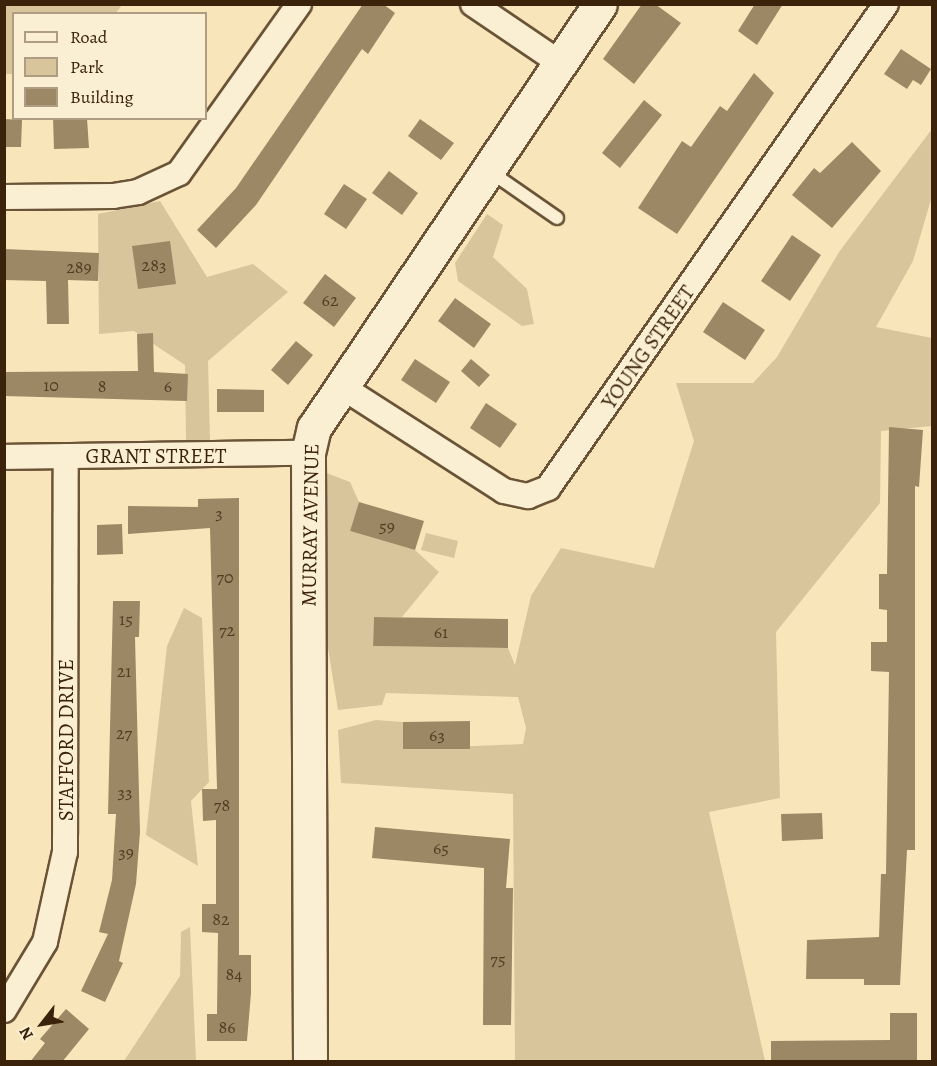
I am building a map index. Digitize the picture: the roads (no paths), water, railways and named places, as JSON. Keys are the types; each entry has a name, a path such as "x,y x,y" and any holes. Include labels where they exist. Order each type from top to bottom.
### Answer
{"street":[{"path":"4,197 113,196 138,192 179,172 299,4"},
{"path":"473,4 560,63"},
{"name":"MURRAY AVENUE","path":"310,1062 308,453 314,428 339,385 600,4"},
{"name":"YOUNG STREET","path":"339,385 504,491 528,496 548,488 886,4"},
{"name":"GRANT STREET","path":"4,457 308,453"},
{"name":"STAFFORD DRIVE","path":"4,1010 45,942 65,852 66,456"}],"lane":[{"path":"487,169 557,218"}]}
